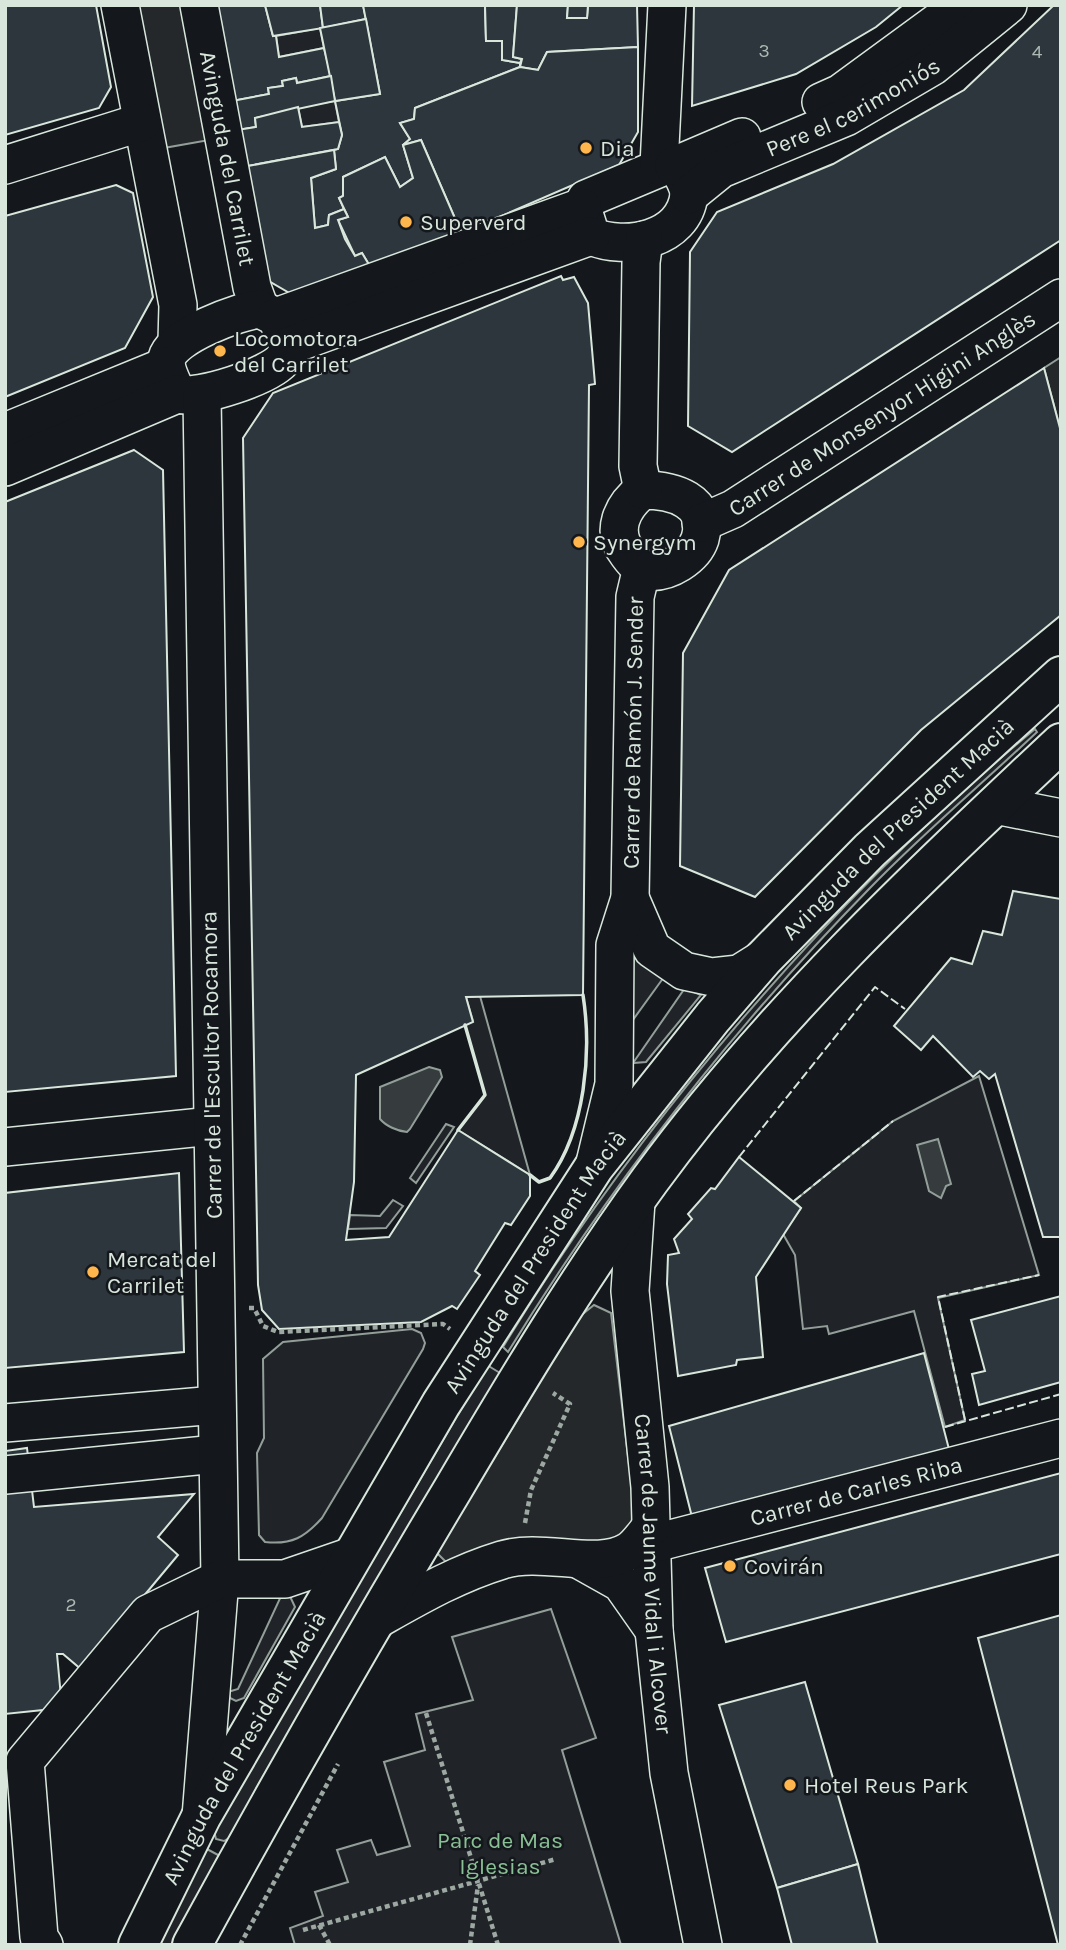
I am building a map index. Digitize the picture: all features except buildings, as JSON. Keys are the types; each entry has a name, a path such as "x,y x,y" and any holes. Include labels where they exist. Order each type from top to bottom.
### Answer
{"main road":[{"name":"Avinguda del President Macià","path":"138,1945 201,1817 441,1404 594,1167 713,1017 763,959 870,850 1061,676"},
{"name":"Avinguda del President Macià","path":"192,1945 376,1620 531,1358 636,1201 739,1070 821,974 1061,744"}],"street":[{"name":"Carrer de l'Escultor Rocamora","path":"120,5 178,305 212,1126 219,1579 201,1817"},
{"name":"Avinguda del Carrilet","path":"199,5 253,287 275,324"},
{"path":"587,221 612,243 644,240 656,236 674,223 667,5"},
{"path":"587,221 593,194 674,176 841,93 961,5"},
{"name":"Pere el cerimoniós","path":"674,176 722,169 846,117 933,66 1008,5"},
{"path":"5,165 142,122"},
{"path":"5,467 181,374 239,315 275,324 587,221"},
{"path":"643,490 638,466 644,240"},
{"name":"Carrer de Monsenyor Higini Anglès","path":"701,523 733,509 1061,298"},
{"path":"5,432 181,374 267,371 285,358 275,324"},
{"path":"643,490 667,490 682,496 693,503 701,523 697,546 688,556 664,569 648,571 634,562 622,547 619,534 625,507 643,490"},
{"name":"Carrer de Ramón J. Sender","path":"594,1167 614,1084 615,945 630,898 635,597 639,580 648,571"},
{"path":"995,805 1061,818"},
{"name":"Carrer de Ramón J. Sender","path":"630,898 652,949 684,971 712,977 739,974 763,959"},
{"path":"5,1147 212,1126"},
{"name":"Carrer de Jaume Vidal i Alcover","path":"636,1201 630,1291 651,1535 654,1629 669,1773 703,1945"},
{"path":"5,1423 216,1405"},
{"name":"Carrer de Carles Riba","path":"651,1535 1061,1438"},
{"path":"5,1475 216,1454"},
{"path":"218,1520 242,1559 285,1579"},
{"path":"376,1620 451,1577 502,1560 522,1555 548,1554 580,1560 611,1557 630,1551 651,1535"},
{"path":"44,1945 39,1937 25,1761 148,1614 219,1579 285,1579 352,1556"},
{"path":"580,1560 621,1583 654,1629"}],"path":[{"path":"426,1713 498,1945"},
{"path":"240,1945 342,1755"},
{"path":"303,1930 556,1859"},
{"path":"470,1945 478,1881"},
{"path":"319,1925 330,1945"}],"green space":[{"path":"320,28 324,48 279,57 276,36"},
{"path":"335,101 339,122 302,127 298,107"},
{"path":"1035,729 1037,732 870,888 819,941 722,1052 589,1228 508,1352 503,1347 557,1262 678,1097 744,1017 813,939 885,865 959,795"},
{"path":"638,953 664,977 630,1024 631,958"},
{"path":"685,988 701,995 646,1062 633,1063"},
{"path":"480,996 530,1175 458,1130 485,1095 465,1025 473,1021 466,997"},
{"path":"979,1076 1039,1275 938,1298 965,1420 945,1427 914,1311 829,1334 827,1326 803,1329 795,1255 783,1234 801,1208 794,1201 893,1121"},
{"path":"446,1124 454,1127 416,1183 410,1178"},
{"path":"393,1200 403,1206 386,1228 348,1229 350,1215 380,1216"},
{"path":"412,1329 421,1333 425,1343 423,1349 322,1518 310,1530 290,1541 265,1542 259,1535 257,1453 264,1438 263,1359 283,1342"},
{"path":"487,1365 500,1373 229,1838 224,1841 216,1839 214,1831"},
{"path":"288,1592 295,1607 244,1698 236,1701 230,1698 228,1692 238,1689 282,1594"},
{"name":"Parc de Mas Iglesias","path":"551,1609 596,1738 562,1750 621,1945 295,1945 290,1928 323,1916 315,1892 348,1882 337,1850 371,1840 377,1855 410,1846 384,1762 425,1750 416,1714 473,1700 452,1637"},
{"path":"205,1848 220,1856 171,1945 154,1945"}],"shaded area":[{"path":"130,5 189,5 215,139 158,149"},
{"path":"1061,357 1061,432 1044,368"},
{"path":"429,1067 440,1070 442,1077 410,1129 407,1132 399,1131 382,1122 380,1087"},
{"path":"938,1139 951,1184 946,1186 941,1198 929,1191 917,1145"},
{"path":"594,1305 611,1313 634,1507 629,1537 448,1564 437,1553 579,1317"}],"fence":[{"path":"739,1157 875,987 905,1009"},
{"path":"794,1201 893,1121"},
{"path":"965,1420 938,1297 1039,1275"},
{"path":"945,1427 1061,1394"}],"wall":[{"path":"530,1175 539,1182 550,1178 562,1159 578,1114 586,1066 583,995"},
{"path":"458,1130 485,1095 465,1025"}],"place":[{"name":"Dia","path":"586,148"},
{"name":"Superverd","path":"406,222"},
{"name":"Locomotora del Carrilet","path":"220,351"},
{"name":"Synergym","path":"579,542"},
{"name":"Mercat del Carrilet","path":"93,1272"},
{"name":"Covirán","path":"730,1566"},
{"name":"Hotel Reus Park","path":"790,1785"}]}
